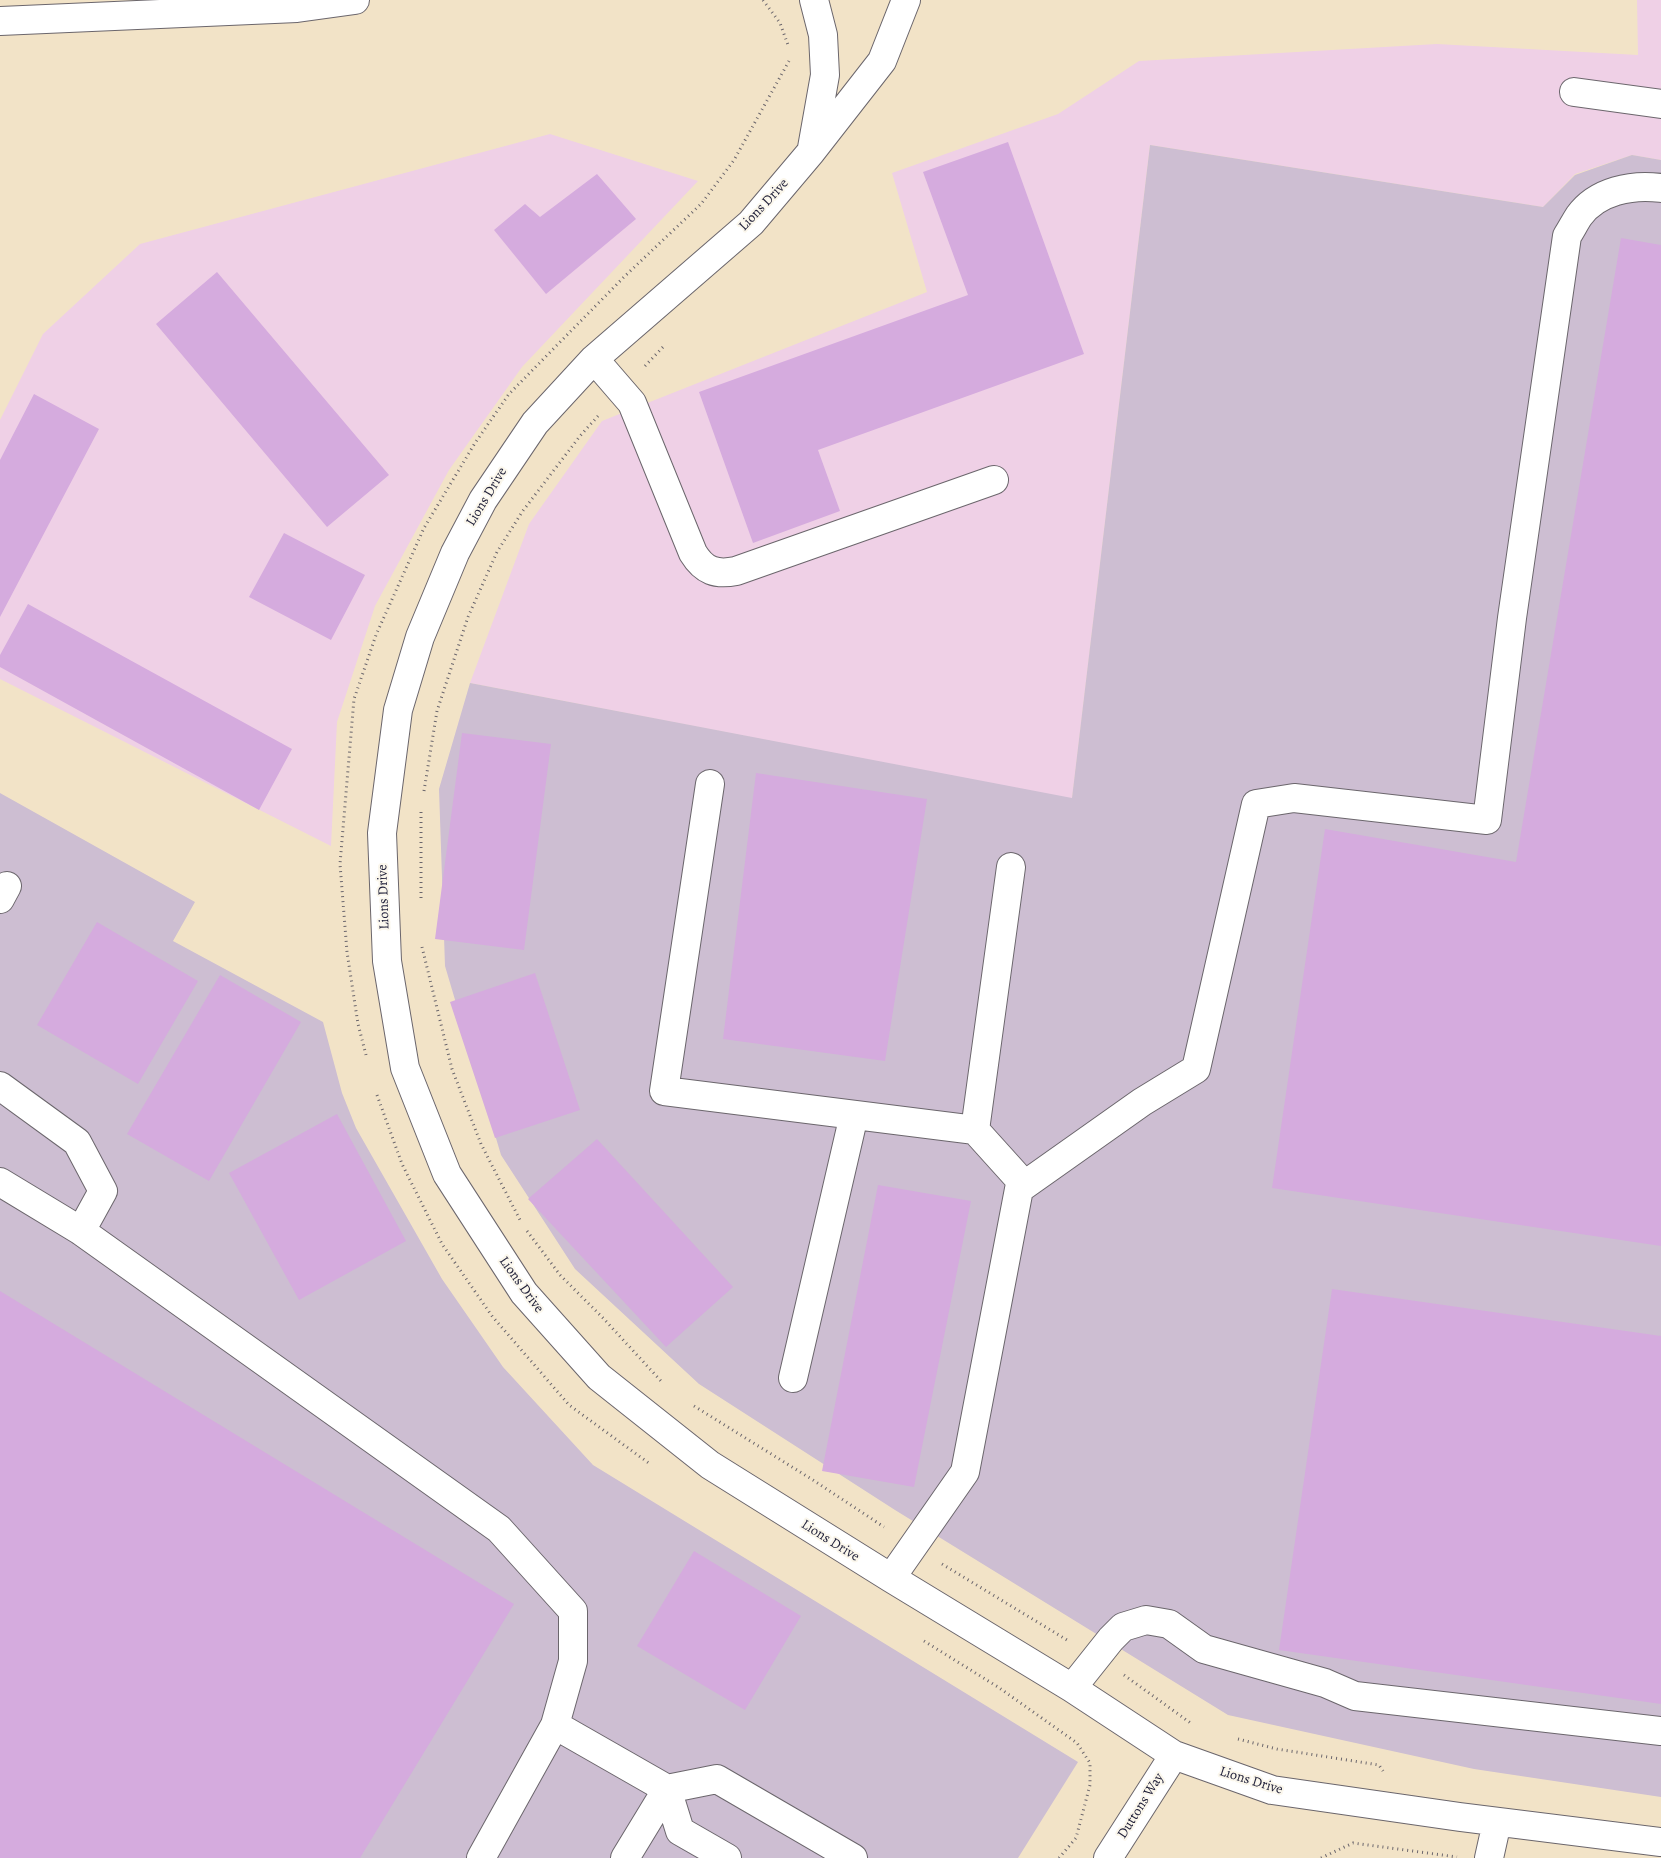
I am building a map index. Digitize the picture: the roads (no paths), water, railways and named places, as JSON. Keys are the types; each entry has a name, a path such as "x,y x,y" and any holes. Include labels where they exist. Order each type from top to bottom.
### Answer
{"street":[{"path":"0,21 297,8 355,0"},
{"path":"812,152 825,75 823,35 814,0"},
{"name":"Lions Drive","path":"906,0 882,61 812,152 751,223 594,359 535,422 482,500 455,552 420,637 398,710 382,833 387,961 405,1068 447,1174 524,1293 599,1378 710,1465 1072,1688 1174,1755 1272,1790 1497,1822 1661,1842"},
{"path":"1574,92 1661,104"},
{"path":"1019,1189 1142,1102 1196,1069 1256,804 1294,798 1487,820 1512,618 1567,236 1580,214 1598,199 1621,188 1650,186 1661,188"},
{"path":"594,359 632,403 692,553 709,570 724,574 736,571 994,480"},
{"path":"710,784 664,1091 975,1130 1021,1181 965,1472 891,1578"},
{"path":"975,1130 1011,867"},
{"path":"0,1086 77,1142 103,1191 81,1231"},
{"path":"793,1378 854,1115"},
{"path":"0,1182 81,1231 499,1528 573,1611 573,1661 555,1725 481,1858"},
{"path":"1072,1688 1111,1639 1123,1627 1146,1620 1169,1624 1204,1649 1325,1682 1354,1696 1661,1732"},
{"path":"555,1725 667,1789 717,1779 853,1858"},
{"name":"Duttons Way","path":"1108,1858 1174,1755"},
{"path":"625,1858 667,1789"},
{"path":"667,1789 680,1831 727,1858"},
{"path":"1489,1858 1497,1822"}]}
